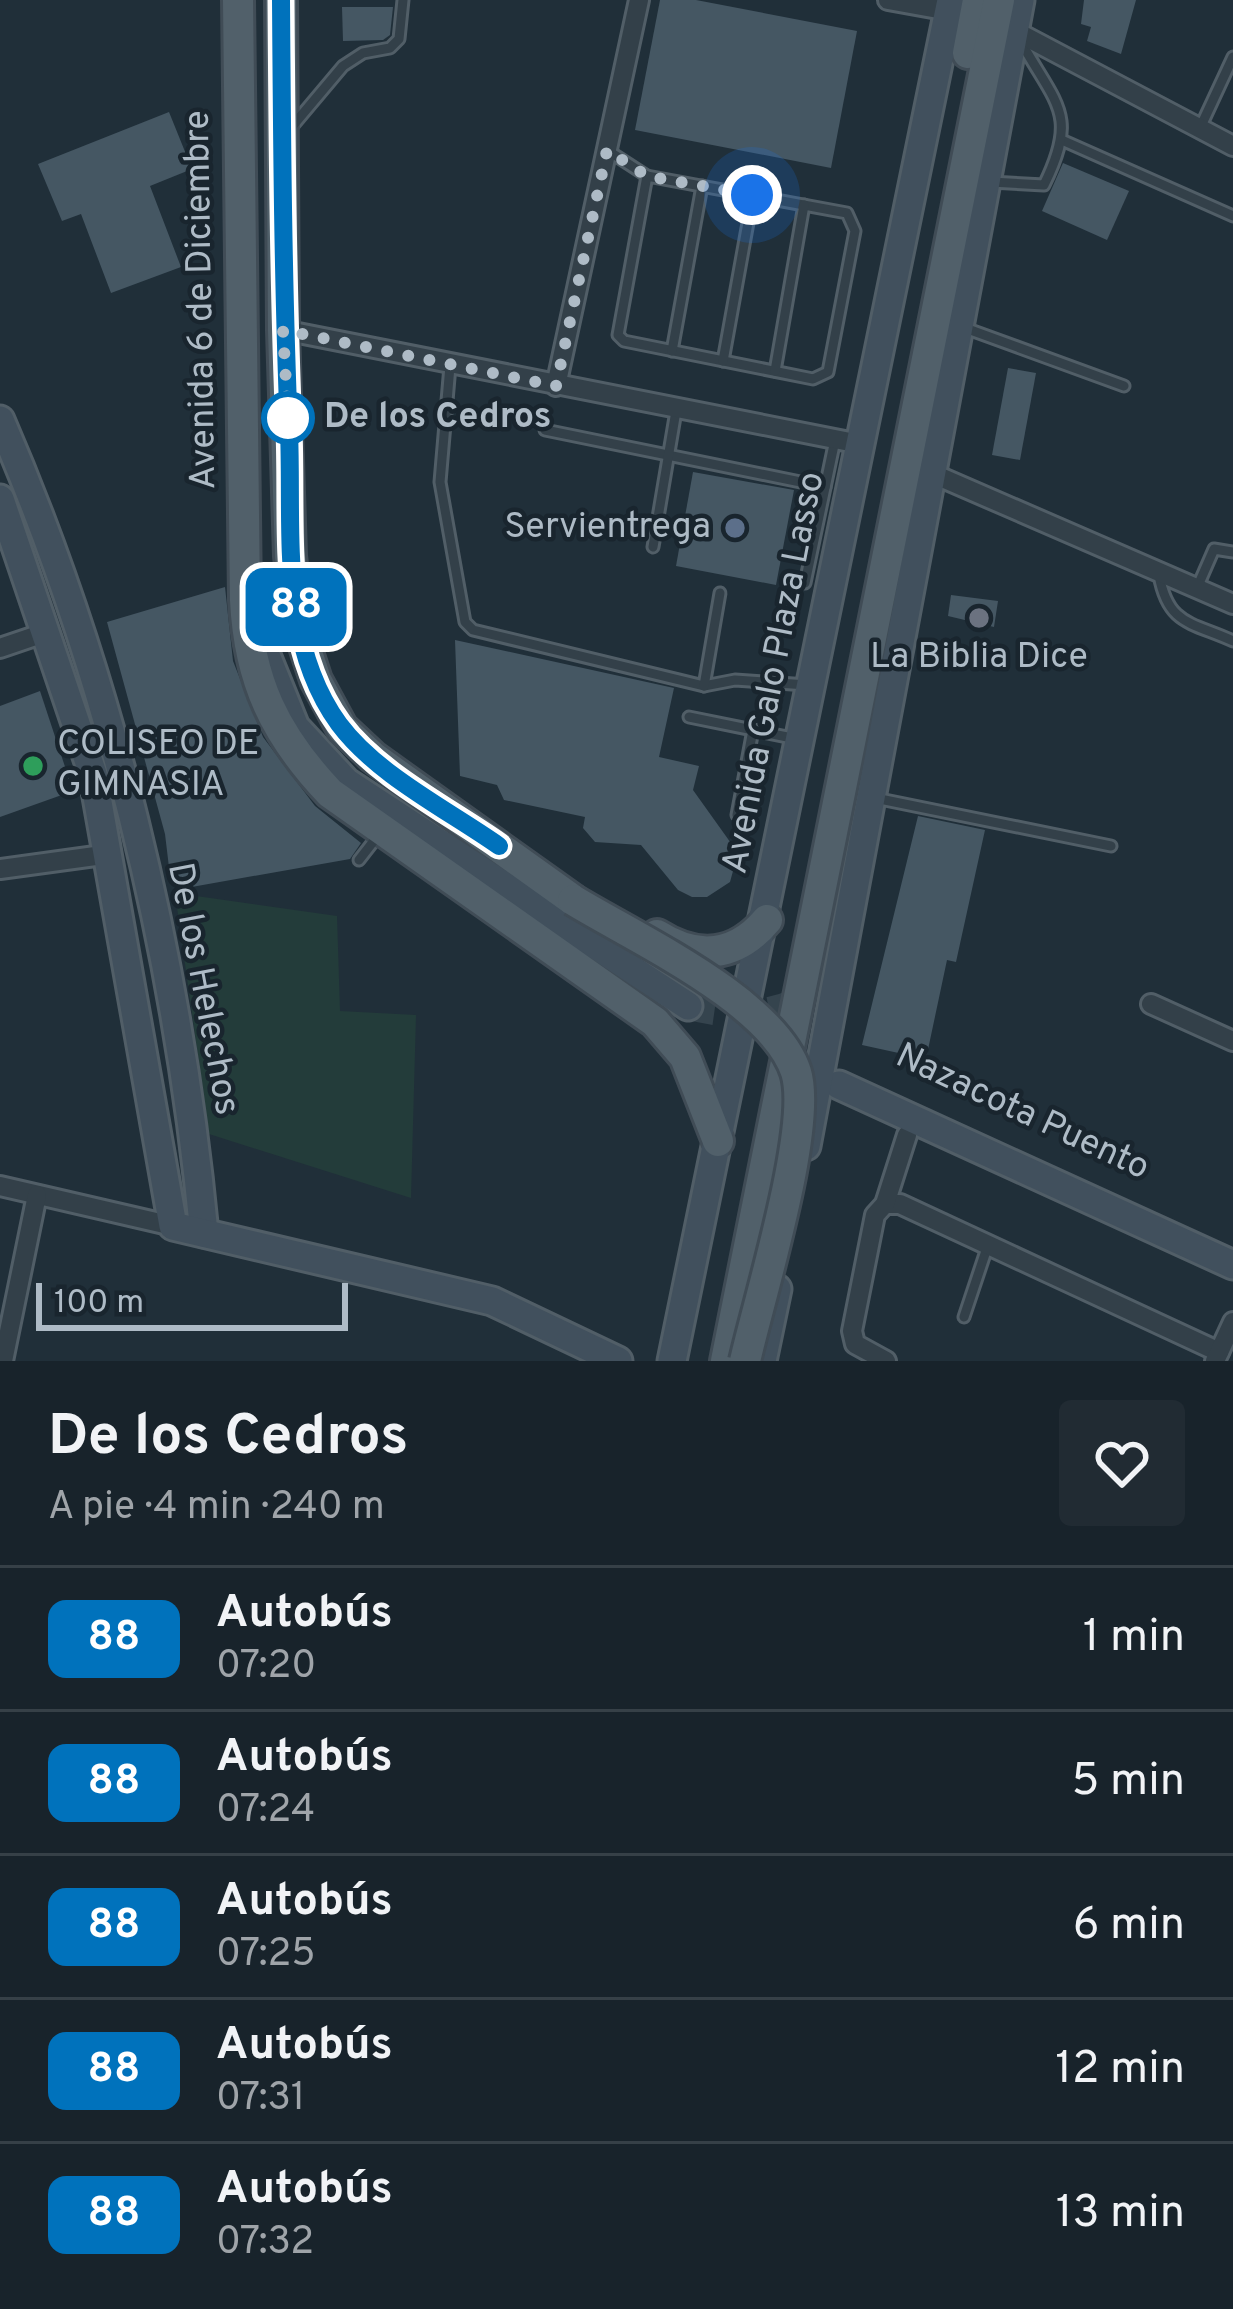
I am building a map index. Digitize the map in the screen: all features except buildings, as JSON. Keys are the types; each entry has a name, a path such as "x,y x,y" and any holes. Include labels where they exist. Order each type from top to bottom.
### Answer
{"main road":[{"name":"Avenida 6 de Diciembre","path":"238,0 245,600 255,679 280,734 331,793 655,1022 685,1057 718,1142"},
{"path":"281,0 290,556 298,625 316,680 342,728 373,757 573,900 738,1001 795,1068 798,1124 745,1361"},
{"path":"726,1361 999,0"},
{"path":"762,1361 827,1043 1020,0"},
{"name":"Avenida Galo Plaza Lasso","path":"672,1361 813,685 848,442 959,4"},
{"name":"Avenida Galo Plaza Lasso","path":"707,1361 959,4"},
{"name":"De los Helechos","path":"0,420 84,640 118,753 196,1145 204,1233"},
{"name":"De los Helechos","path":"0,499 93,774 163,1148 173,1226"},
{"name":"Avenida 6 de Diciembre","path":"245,600 295,727 346,782 688,1006"},
{"path":"840,902 902,629"},
{"path":"499,846 688,951 733,950 767,920"},
{"name":"Nazacota Puento","path":"827,1043 839,1066 1156,1217 1190,1246"},
{"name":"Nazacota Puento","path":"839,1085 1233,1264"},
{"path":"813,1116 849,1109 1145,1240 1190,1246"},
{"path":"163,1148 196,1145"},
{"path":"173,1226 491,1301 617,1361"}],"street":[{"path":"556,386 639,0"},
{"path":"888,0 959,4"},
{"path":"1015,31 1233,146"},
{"path":"283,330 848,442"},
{"path":"931,472 1233,604"},
{"path":"0,648 47,632"},
{"path":"0,869 110,854"},
{"path":"1151,1004 1233,1041"},
{"path":"886,1361 855,1344 852,1333 874,1215 885,1204 908,1135"},
{"path":"0,1186 173,1226"},
{"path":"3,1361 38,1195"},
{"path":"885,1204 900,1204 1217,1357 1233,1322"}],"lane":[{"path":"282,138 343,66 363,53 389,48 399,39 403,0"},
{"path":"986,182 1044,184 1064,141 1065,119 1015,31"},
{"path":"1200,128 1233,57"},
{"path":"1064,141 1233,216"},
{"path":"607,150 647,176 847,213 855,230 828,372 812,379 624,341 616,326 647,176"},
{"path":"672,351 702,186"},
{"path":"723,361 752,195"},
{"path":"775,371 804,205"},
{"path":"958,326 1124,386"},
{"path":"450,366 440,482 465,622 482,635 704,686 735,680 813,685"},
{"path":"653,547 676,410"},
{"path":"545,430 825,487"},
{"path":"805,583 825,487 848,442"},
{"path":"1197,588 1214,548 1233,552"},
{"path":"1158,571 1164,604 1174,615 1233,641"},
{"path":"704,686 720,592"},
{"path":"689,717 802,740"},
{"path":"737,815 753,730"},
{"path":"873,797 1111,846"},
{"path":"359,860 380,832"},
{"path":"964,1317 988,1245"}],"green space":[{"path":"175,893 337,916 340,1011 416,1015 411,1198 209,1134"}],"tunnel":[{"path":"688,1006 746,1013 776,1009 803,998 825,957 840,902"}],"bus line":[{"name":"88","path":"281,0 283,330 290,556 298,625 316,680 342,728 373,757 499,846"}],"place":[{"name":"De los Cedros","path":"288,418"},
{"name":"Servientrega","path":"735,528"},
{"name":"La Biblia Dice","path":"979,618"},
{"name":"COLISEO DE GIMNASIA","path":"33,766"}],"route":[{"path":"288,418 283,330 556,386 607,150 647,176 752,195"}]}
